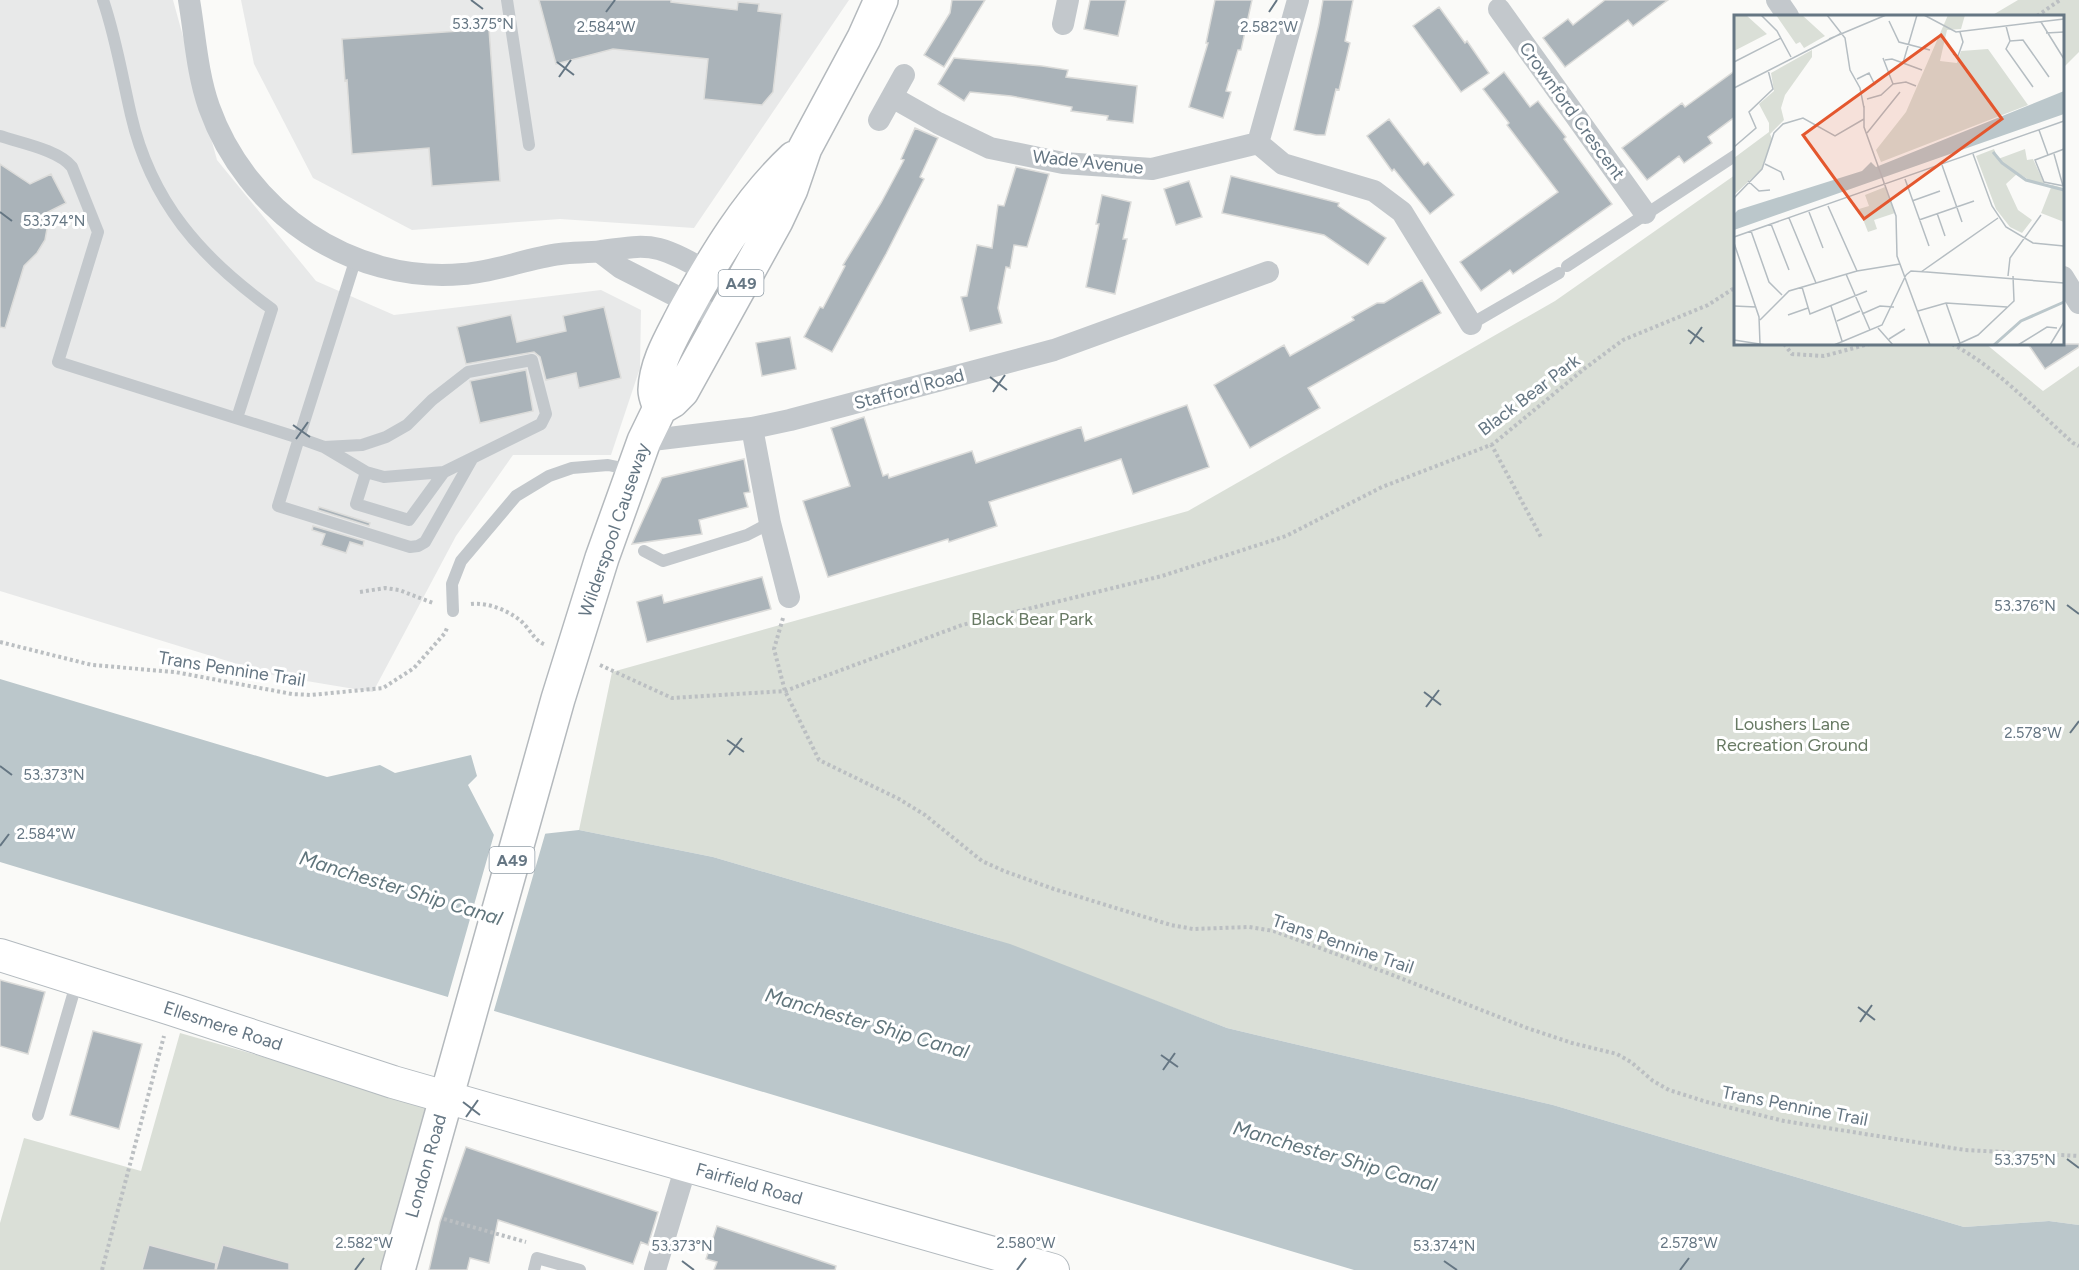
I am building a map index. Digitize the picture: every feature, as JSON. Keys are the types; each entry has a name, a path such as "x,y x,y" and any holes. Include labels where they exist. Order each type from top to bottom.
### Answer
{"highway":[{"name":"Wilderspool Causeway","path":"574,654 632,470 644,441 660,408 682,391 738,289 791,189 805,148 864,38 881,0"},
{"name":"Wilderspool Causeway","path":"660,408 655,393 664,354 706,272 741,221 773,181 805,148"},
{"name":"A49","path":"446,1098 558,699 574,654"},
{"name":"London Road","path":"398,1270 446,1098"}],"main road":[{"name":"Ellesmere Road","path":"0,955 446,1098"},
{"name":"Fairfield Road","path":"446,1098 1053,1270"}],"street":[{"path":"189,0 203,84 226,146 265,200 306,234 356,258 407,272 463,274 560,254 600,252 629,246 652,247 676,255 738,289"},
{"path":"1063,24 1068,0"},
{"path":"1298,0 1258,143 1283,164 1374,191 1402,212 1471,324"},
{"path":"1777,0 1787,15"},
{"name":"Crownford Crescent","path":"1500,3 1645,213"},
{"path":"879,120 904,75"},
{"name":"Wade Avenue","path":"892,97 938,123 990,148 1064,163 1152,169 1258,143"},
{"path":"600,252 621,268 721,319"},
{"name":"Stafford Road","path":"644,441 752,428 790,420 1054,350 1268,272"},
{"path":"2064,279 2079,303"},
{"path":"752,428 770,523 789,597"},
{"path":"655,1270 686,1166"}],"lane":[{"path":"103,0 117,48 131,117 154,182 172,213 195,243 238,285 272,309 237,418"},
{"path":"507,0 529,145"},
{"path":"0,136 59,156 69,162 98,232 58,362 299,438 324,447 366,472 384,477 444,472 541,424 546,414 532,360 468,372 432,400 407,425 386,436 362,445 324,447"},
{"path":"1471,324 1563,269 1734,155"},
{"path":"356,258 278,506 410,547 418,546 425,542 471,459"},
{"path":"453,611 452,584 461,561 516,496 549,476 572,468 608,465 632,470"},
{"path":"366,472 356,504 410,520 444,472"},
{"path":"644,551 663,561 747,535 770,523"},
{"path":"38,1115 78,979"},
{"path":"535,1264 580,1270"}],"path":[{"path":"2038,15 2060,0"},
{"name":"Black Bear Park","path":"785,691 962,625 1162,576 1286,536 1382,487 1491,444 1623,340 1708,305 1734,288"},
{"path":"1785,345 1792,354 1824,356 1865,345"},
{"path":"1954,345 1969,353 2079,446"},
{"path":"1491,444 1541,537"},
{"path":"360,592 385,588 416,597"},
{"name":"Trans Pennine Trail","path":"789,597 774,650 785,691 819,760 899,799 925,815 982,861 1054,889 1171,925 1193,929 1249,927 1274,932 1390,974 1527,1028 1572,1043 1617,1054 1669,1090 1707,1102 1784,1121 1965,1150 2079,1156"},
{"path":"453,611 465,605 476,604 501,609 524,624 540,642 574,654 672,698 785,691"},
{"name":"Trans Pennine Trail","path":"0,642 92,665 175,672 292,694 311,695 383,688 394,682 414,668 445,633 453,611"},
{"path":"102,1270 171,1009"},
{"path":"414,1211 531,1243 535,1264"}],"shaded area":[{"path":"0,0 173,0 217,160 316,281 394,315 601,290 641,310 640,368 611,455 513,455 456,536 373,692 276,676 0,591"},
{"path":"241,0 849,0 694,228 560,219 412,230 313,178 254,64"}],"green space":[{"path":"2018,0 2079,0 2079,52 2064,67 2064,15 1993,15"},
{"name":"Loushers Lane Recreation Ground","path":"1734,176 1734,345 1987,345 2043,391 2079,366 2079,1225 2049,1221 1964,1227 1553,1105 1227,1028 993,939 713,857 579,830 612,672 1188,511 1555,301"},
{"path":"180,1033 434,1106 388,1270 0,1270 0,1223 24,1138 141,1171"}],"water":[{"name":"Manchester Ship Canal","path":"0,679 327,777 380,765 395,773 471,755 477,776 468,785 496,839 579,830 713,857 1010,944 1227,1028 1553,1105 1964,1227 2049,1221 2079,1225 2079,1270 1354,1270 0,862"}],"pier":[{"path":"495,831 498,836 546,831 493,1014 447,1000"}],"building":[{"path":"539,0 671,0 671,2 737,10 738,2 759,4 758,11 782,14 773,92 762,105 704,99 708,59 613,49 556,64"},
{"path":"952,0 985,0 944,67 924,55 950,13"},
{"path":"1090,0 1126,0 1118,36 1084,29"},
{"path":"1215,0 1252,0 1241,50 1238,50 1226,91 1231,92 1223,118 1189,107 1208,43 1206,43"},
{"path":"1323,0 1353,0 1345,41 1350,43 1339,90 1336,89 1325,135 1316,135 1294,130"},
{"path":"1605,0 1668,0 1633,26 1628,20 1565,67 1543,38 1568,19 1573,25"},
{"path":"1439,7 1489,73 1461,92 1413,26"},
{"path":"489,29 500,181 432,186 429,148 352,154 342,39"},
{"path":"954,58 1042,66 1068,70 1066,77 1137,86 1133,123 1107,120 1108,116 1071,111 1072,107 1011,96 970,92 964,101 938,84"},
{"path":"1734,71 1734,118 1708,137 1712,143 1684,163 1679,156 1647,180 1622,148 1682,103 1685,107"},
{"path":"1504,72 1530,107 1538,101 1612,204 1513,274 1510,270 1481,291 1460,262 1558,192 1483,89"},
{"path":"1389,119 1424,165 1428,162 1454,195 1430,214 1394,169 1392,171 1367,136"},
{"path":"915,128 938,138 920,177 924,179 832,352 804,337 820,307 823,308 845,266 843,265 904,160 901,159"},
{"path":"0,164 30,184 51,174 66,203 46,213 45,240 37,253 24,266 5,328 0,327"},
{"path":"1016,167 1049,174 1027,247 1014,245 1010,268 1006,267 998,308 1002,323 970,331 961,297 967,296 977,245 992,248 998,205 1004,206"},
{"path":"1231,176 1339,203 1338,206 1386,238 1368,265 1324,235 1222,213"},
{"path":"1189,181 1202,217 1176,225 1164,189"},
{"path":"1102,195 1131,202 1123,239 1127,239 1115,294 1086,287 1099,224 1096,224"},
{"path":"1422,280 1441,313 1308,388 1320,408 1250,448 1214,385 1284,345 1290,356 1354,320 1352,317 1377,303 1384,303"},
{"path":"604,307 621,378 579,388 576,373 546,380 540,357 534,352 466,364 457,327 511,315 517,342 566,331 563,316"},
{"path":"790,337 796,369 762,376 756,343"},
{"path":"2079,344 2079,347 2045,369 2029,345"},
{"path":"526,370 533,411 480,423 470,381"},
{"path":"1187,405 1209,467 1133,494 1121,459 989,502 997,526 828,577 803,501 850,486 831,428 864,417 883,476 888,474 889,478 972,451 976,463 1081,427 1085,441"},
{"path":"744,459 750,492 744,493 748,507 699,520 702,534 632,544 662,478"},
{"path":"319,507 370,523 369,526 318,510"},
{"path":"313,526 364,541 363,546 350,542 346,553 321,545 325,534 312,530"},
{"path":"762,577 771,609 647,642 637,602 662,595 664,603"},
{"path":"0,980 45,992 28,1054 0,1046"},
{"path":"93,1031 142,1044 119,1129 70,1115"},
{"path":"466,1147 658,1212 648,1245 641,1242 633,1264 498,1220 489,1263 470,1258 467,1270 429,1270 440,1222"},
{"path":"717,1226 836,1266 835,1270 714,1270 717,1262 706,1259"},
{"path":"149,1245 216,1263 215,1270 142,1270"},
{"path":"223,1245 289,1263 289,1270 216,1270"}]}
